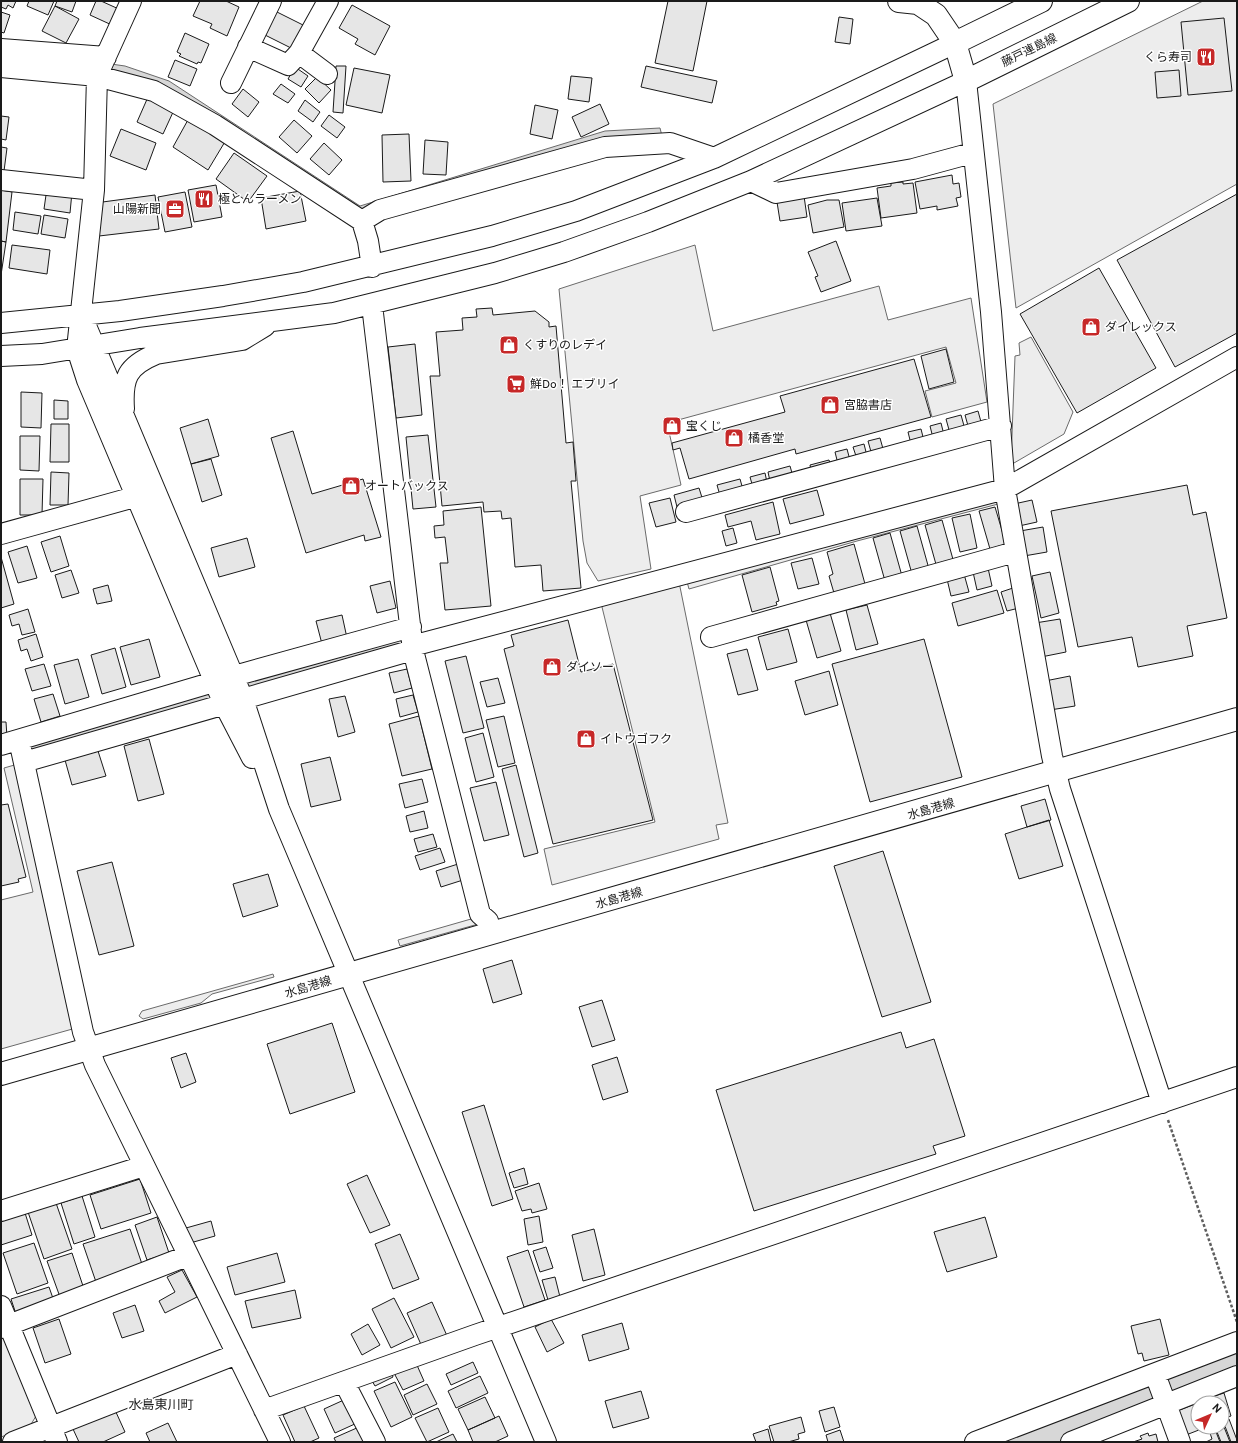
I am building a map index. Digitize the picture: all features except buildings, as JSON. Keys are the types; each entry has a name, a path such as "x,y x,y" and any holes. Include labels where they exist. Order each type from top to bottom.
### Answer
{"main road":[{"path":"899,1 918,3 936,15 955,43 966,81"},
{"path":"955,43 1041,1"},
{"name":"藤戸連島線","path":"966,81 1128,1"},
{"name":"水島港線","path":"1,1074 1237,720"}],"street":[{"path":"131,1 102,67 94,190 81,314 86,348 87,380 146,494 546,1442"},
{"path":"231,83 271,1"},
{"path":"248,47 288,65 299,54 328,1"},
{"path":"1,323 120,311 223,296 303,282 492,236 576,211 714,158 955,43"},
{"path":"1,49 102,67 154,91 215,125 362,221 368,241 372,266"},
{"path":"299,54 327,74"},
{"path":"1,67 102,67"},
{"path":"1,356 37,354 86,348 140,338 334,313 372,305 495,272 564,252 648,222 751,181 966,81 972,153 988,285 1005,483 1015,552 1056,772 1162,1103"},
{"path":"362,221 380,210 605,147 670,143 714,158"},
{"path":"751,181 776,192 914,169 972,153"},
{"path":"1,180 94,190"},
{"path":"372,305 412,641 480,914 488,921 491,933"},
{"path":"146,494 124,418 122,390 128,375 135,364 156,354 242,340 272,322"},
{"path":"86,348 124,418"},
{"path":"280,1442 187,1256 95,1065 83,1032 24,762 10,743 229,690 1005,483 1237,357"},
{"path":"686,512 1001,426"},
{"path":"1,534 146,494"},
{"path":"711,637 1015,552"},
{"path":"24,762 229,690"},
{"path":"264,1410 497,1327 1237,1077"},
{"path":"1,1211 144,1166"},
{"path":"5,1327 187,1256"},
{"path":"1,1306 5,1327 54,1435"},
{"path":"975,1442 1156,1376 1237,1342"},
{"path":"13,1442 54,1435 236,1354"},
{"path":"1156,1376 1180,1442"},
{"path":"1071,1442 1165,1402 1237,1376"},
{"path":"344,1382 375,1442"}],"path":[{"path":"1162,1103 1237,1322"}],"shaded area":[{"path":"1203,1 1237,1 1237,184 1016,308 993,104"},
{"path":"111,64 125,66 169,81 360,206 605,131 660,128 662,136 359,215 107,73"},
{"path":"695,245 713,331 879,286 888,320 971,298 987,402 932,417 925,391 956,383 946,347 667,423 681,485 640,496 651,569 598,581 587,563 583,541 559,289"},
{"path":"1031,337 1073,412 1064,434 1014,463 1011,461 1015,356 1020,355 1019,343"},
{"path":"1000,494 1002,503 857,541 689,589 686,578"},
{"path":"679,582 728,823 716,825 719,839 552,885 544,849 655,822 601,603"},
{"path":"401,639 402,645 29,753 26,744"},
{"path":"18,764 76,1028 1,1049 1,900 33,892 4,768"},
{"path":"471,919 482,923 400,946 398,940"},
{"path":"273,974 274,977 212,994 201,1003 143,1019 139,1016 142,1011"},
{"path":"1,1335 7,1337 39,1411 30,1426 1,1437"}],"waterway":[{"path":"1021,1442 1237,1357"},
{"path":"1045,1442 1071,1432"}],"place":[{"name":"くら寿司","path":"1206,57"},
{"name":"極とんラーメン","path":"204,199"},
{"name":"山陽新聞","path":"175,209"},
{"name":"ダイレックス","path":"1091,327"},
{"name":"くすりのレデイ","path":"509,345"},
{"name":"鮮Do！ エブリイ","path":"516,384"},
{"name":"宮脇書店","path":"830,405"},
{"name":"宝くじ","path":"672,426"},
{"name":"橘香堂","path":"734,438"},
{"name":"オートバックス","path":"351,486"},
{"name":"ダイソー","path":"552,667"},
{"name":"イトウゴフク","path":"586,739"}],"district":[{"name":"水島東川町","path":"161,1404"}]}
